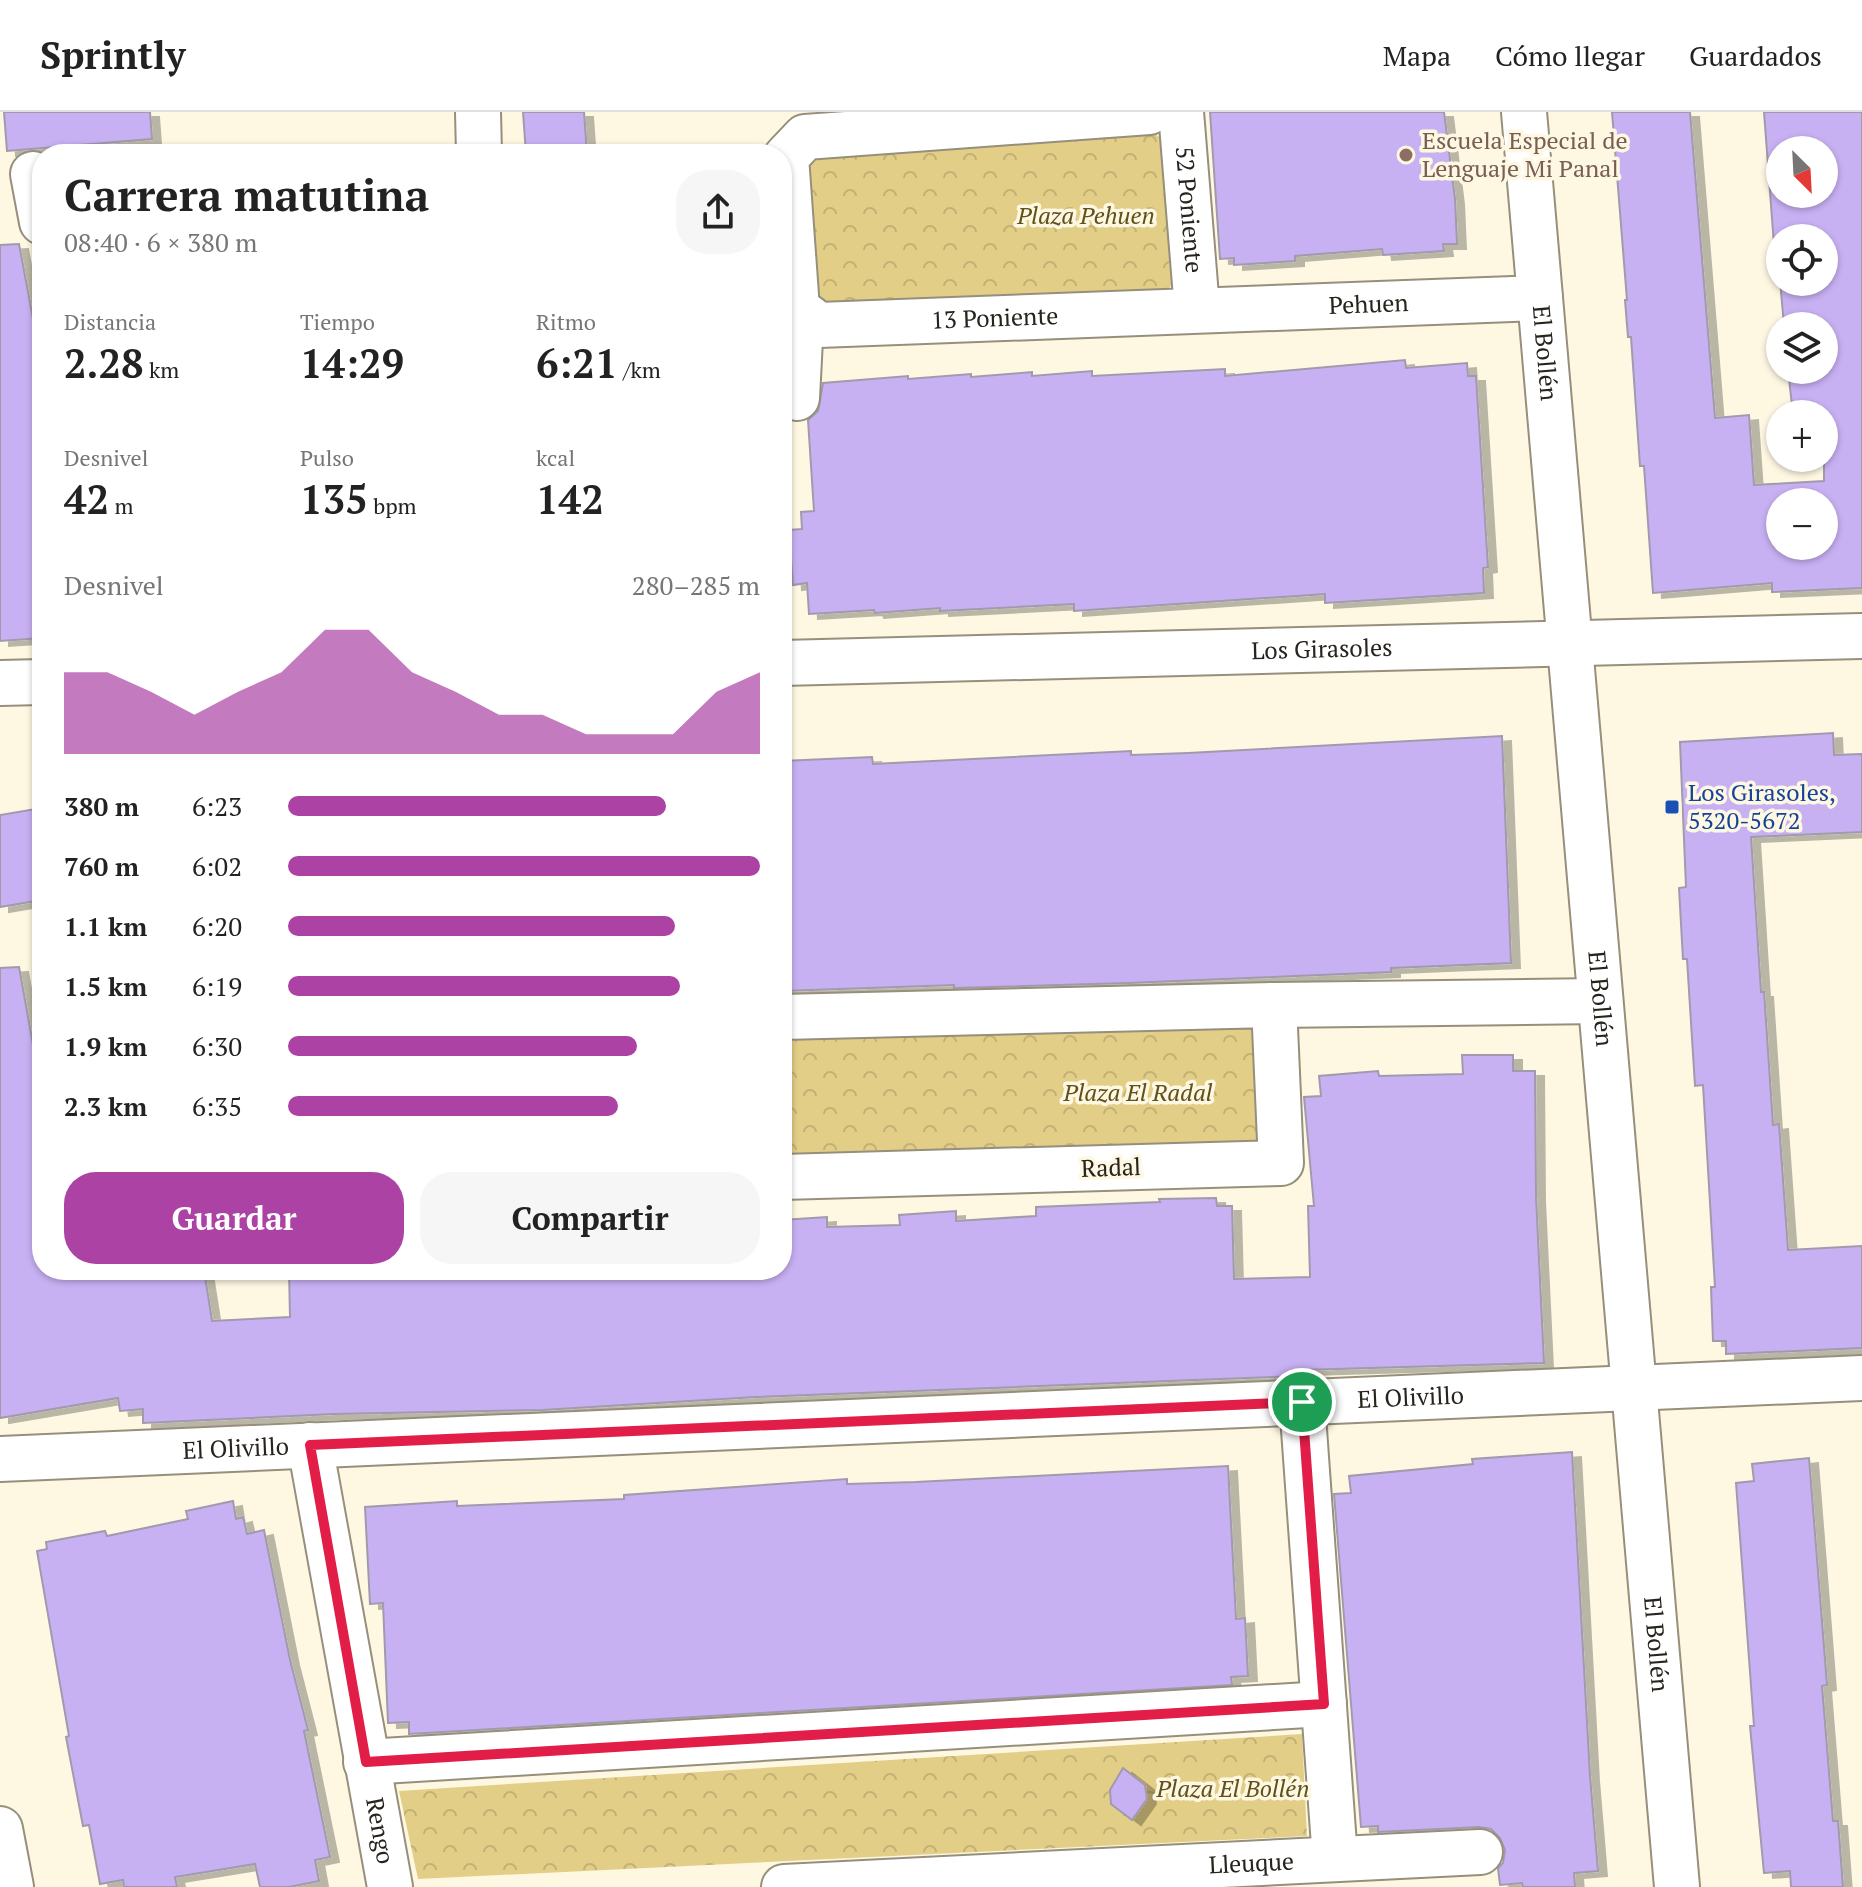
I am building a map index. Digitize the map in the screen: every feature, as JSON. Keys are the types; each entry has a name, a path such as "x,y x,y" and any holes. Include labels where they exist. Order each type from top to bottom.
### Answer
{"street":[{"path":"478,112 479,144"},
{"path":"792,151 805,137 1149,112"},
{"name":"52 Poniente","path":"1181,112 1197,309"},
{"name":"El Bollén","path":"1524,112 1677,1887"},
{"path":"25,175 32,194"},
{"path":"792,216 802,313 797,398"},
{"name":"Pehuen","path":"1197,309 1540,298"},
{"name":"13 Poniente","path":"802,313 819,325 1197,309"},
{"name":"Los Girasoles","path":"792,663 1862,636"},
{"path":"0,683 32,682"},
{"path":"792,1017 1600,1001"},
{"name":"Radal","path":"792,1177 1281,1163 1274,1005"},
{"name":"El Olivillo","path":"0,1459 1862,1378"},
{"path":"1302,1402 1335,1859"},
{"name":"Rengo","path":"310,1445 390,1887"},
{"path":"366,1762 1324,1704"},
{"path":"0,1829 11,1887"},
{"name":"Lleuque","path":"784,1887 1480,1852"}],"green space":[{"name":"Plaza Pehuen","path":"1148,129 1162,139 1179,273 1164,296 835,313 807,296 799,168 814,148"},
{"name":"Plaza El Radal","path":"1255,1023 1264,1159 792,1168 792,1034"},
{"name":"Plaza El Bollén","path":"1302,1734 1307,1836 418,1879 399,1791"}],"building":[{"path":"4,112 150,112 152,139 92,144 32,144 32,149 7,151"},
{"path":"523,112 584,112 586,144 525,144"},
{"path":"1210,112 1444,112 1455,199 1457,244 1443,244 1444,251 1383,255 1382,249 1295,256 1295,261 1234,265 1234,258 1220,259"},
{"path":"1612,112 1690,112 1715,418 1749,415 1754,485 1824,481 1824,472 1838,472 1838,400 1791,400 1790,384 1838,384 1838,312 1783,312 1781,296 1838,296 1838,224 1772,224 1771,208 1838,208 1838,136 1766,136 1766,139 1764,112 1862,112 1862,588 1772,592 1772,583 1653,593 1644,466 1640,466 1631,337 1628,337"},
{"path":"19,244 32,314 32,639 0,641 0,245"},
{"path":"1405,360 1406,368 1467,363 1468,376 1476,376 1488,567 1483,568 1484,593 1325,603 1325,594 1074,611 1074,604 809,614 807,583 793,585 792,530 802,529 801,512 814,511 808,420 818,411 823,383 908,376 908,379 971,374 971,377 1032,372 1032,376 1092,371 1092,376 1225,369 1225,376"},
{"path":"1833,733 1834,755 1862,754 1862,832 1751,837 1761,992 1764,992 1773,1125 1779,1124 1788,1250 1862,1246 1862,1348 1726,1354 1726,1341 1713,1341 1711,1287 1715,1287 1703,1085 1695,1086 1687,959 1683,959 1679,888 1686,887 1680,742"},
{"path":"1502,736 1511,963 1391,968 1391,972 1128,983 792,991 792,761 872,757 873,764 1131,751 1131,755"},
{"path":"32,810 32,902 0,907 0,815"},
{"path":"19,967 32,1039 32,1280 206,1280 212,1321 290,1317 289,1280 792,1280 792,1219 827,1217 827,1227 900,1225 899,1215 956,1211 956,1221 1036,1216 1036,1207 1216,1198 1217,1206 1232,1206 1234,1279 1310,1277 1308,1206 1314,1206 1304,1097 1321,1096 1319,1076 1378,1071 1379,1076 1463,1074 1462,1055 1513,1055 1513,1071 1535,1071 1536,1197 1544,1363 1300,1370 1301,1376 755,1397 542,1410 333,1414 143,1423 143,1409 120,1411 118,1398 0,1418 0,968"},
{"path":"1572,1452 1598,1871 1574,1873 1575,1887 1523,1887 1522,1883 1500,1885 1498,1868 1503,1863 1505,1850 1500,1838 1491,1829 1378,1832 1378,1826 1361,1827 1334,1494 1351,1493 1349,1476 1473,1464 1472,1459"},
{"path":"1809,1458 1827,1685 1822,1686 1833,1821 1838,1821 1843,1887 1791,1887 1790,1871 1764,1873 1750,1726 1754,1726 1736,1483 1754,1481 1752,1464"},
{"path":"1228,1466 1236,1619 1245,1618 1248,1676 1231,1677 1232,1685 409,1734 409,1722 388,1723 383,1603 370,1604 365,1507 457,1501 457,1506 624,1499 624,1495 847,1479 847,1484 916,1482"},
{"path":"233,1501 236,1519 243,1517 247,1534 264,1530 290,1660 308,1730 304,1731 330,1857 315,1860 319,1881 289,1887 260,1887 255,1864 175,1877 177,1887 124,1887 123,1880 100,1884 89,1825 83,1826 66,1737 69,1736 37,1551 47,1549 46,1542 105,1531 107,1536 188,1519 186,1511"},
{"path":"1123,1768 1145,1785 1147,1799 1132,1820 1111,1804 1110,1790"}],"place":[{"name":"Escuela Especial de Lenguaje Mi Panal","path":"1406,155"},
{"name":"Los Girasoles, 5320-5672","path":"1672,807"}],"route":[{"path":"1302,1402 1324,1704 366,1762 310,1445 1302,1402"}]}
